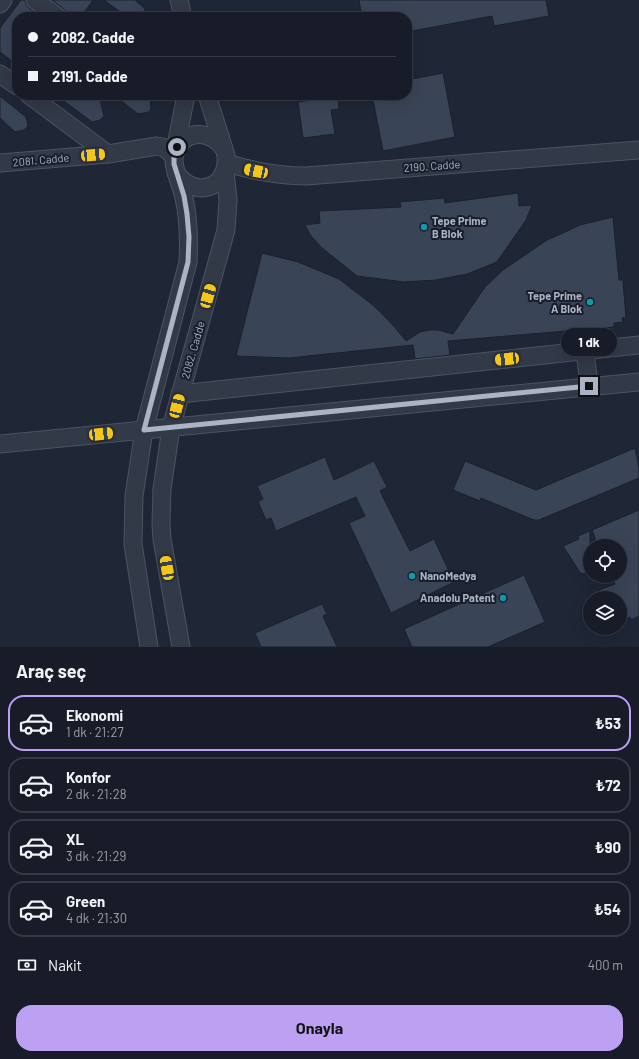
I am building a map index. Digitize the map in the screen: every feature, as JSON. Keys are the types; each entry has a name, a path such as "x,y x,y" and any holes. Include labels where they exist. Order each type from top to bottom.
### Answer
{"street":[{"path":"0,4 3,0"},
{"path":"35,0 51,12"},
{"path":"179,0 182,12"},
{"path":"0,74 12,82"},
{"path":"36,100 108,154"},
{"path":"149,647 133,544 132,521 144,430 188,262 189,237 187,214 184,196 174,164 174,156 185,100"},
{"name":"2082. Cadde","path":"181,647 162,538 162,489 170,428 226,230 228,200 226,154 208,100"},
{"path":"174,156 177,147 192,135 201,134 210,136 218,140 223,147"},
{"name":"2081. Cadde","path":"0,163 108,154 157,146 163,147 174,156"},
{"name":"2190. Cadde","path":"226,167 286,176 306,176 639,150"},
{"path":"176,173 182,181 190,186 206,188 221,179 226,167"},
{"path":"180,394 639,345"},
{"path":"585,350 589,386"},
{"path":"0,444 639,382"}],"building":[{"path":"21,0 25,0 29,8 34,12 12,12"},
{"path":"52,0 93,0 85,12 66,12"},
{"path":"104,0 135,0 144,8 145,12 120,12"},
{"path":"359,0 546,0 549,16 494,26 492,16 412,31 412,12 361,12"},
{"path":"12,12 12,61 0,52 0,28"},
{"path":"443,73 455,137 383,151 373,100 412,100 412,79"},
{"path":"0,96 26,117 28,126 24,130 15,132 0,118"},
{"path":"63,100 100,100 104,116 100,120 92,122"},
{"path":"120,100 150,100 151,108 149,112 138,114"},
{"path":"311,100 338,100 339,109 331,110 335,134 303,138 298,102"},
{"path":"518,193 519,206 532,205 526,220 497,262 467,274 436,280 404,282 357,276 322,248 311,236 305,225 320,223 319,211 401,207 400,202 444,198 445,203"},
{"path":"613,217 619,280 623,280 626,318 622,318 623,322 614,323 614,327 448,341 450,355 415,359 413,345 289,358 236,356 262,253 298,262 339,279 374,306 406,341 420,332 429,330 438,330 453,334 485,287 503,270 547,240 580,225"},
{"path":"635,448 639,468 639,478 539,520 534,520 481,498 480,501 453,490 465,461 536,490"},
{"path":"325,457 334,480 374,461 387,487 380,491 410,551 434,539 454,582 391,613 349,523 365,516 356,497 276,531 271,518 266,520 258,502 263,499 257,486"},
{"path":"639,510 639,616 631,620 630,617 627,618 627,591 599,590 614,583 627,583 627,539 595,539 592,530"},
{"path":"590,531 590,539 583,539 583,574 581,574 563,546 579,539 578,536"},
{"name":"Anadolu Patent","path":"524,575 545,622 488,647 412,647 404,629"},
{"path":"322,604 327,614 323,616 337,647 261,647 255,633"}],"place":[{"name":"Tepe Prime B Blok","path":"424,227"},
{"name":"Tepe Prime A Blok","path":"590,302"},
{"name":"NanoMedya","path":"412,576"},
{"name":"Anadolu Patent","path":"503,598"}],"route":[{"path":"177,147 174,156 174,164 184,196 187,214 189,237 188,262 144,430 589,386"}]}
